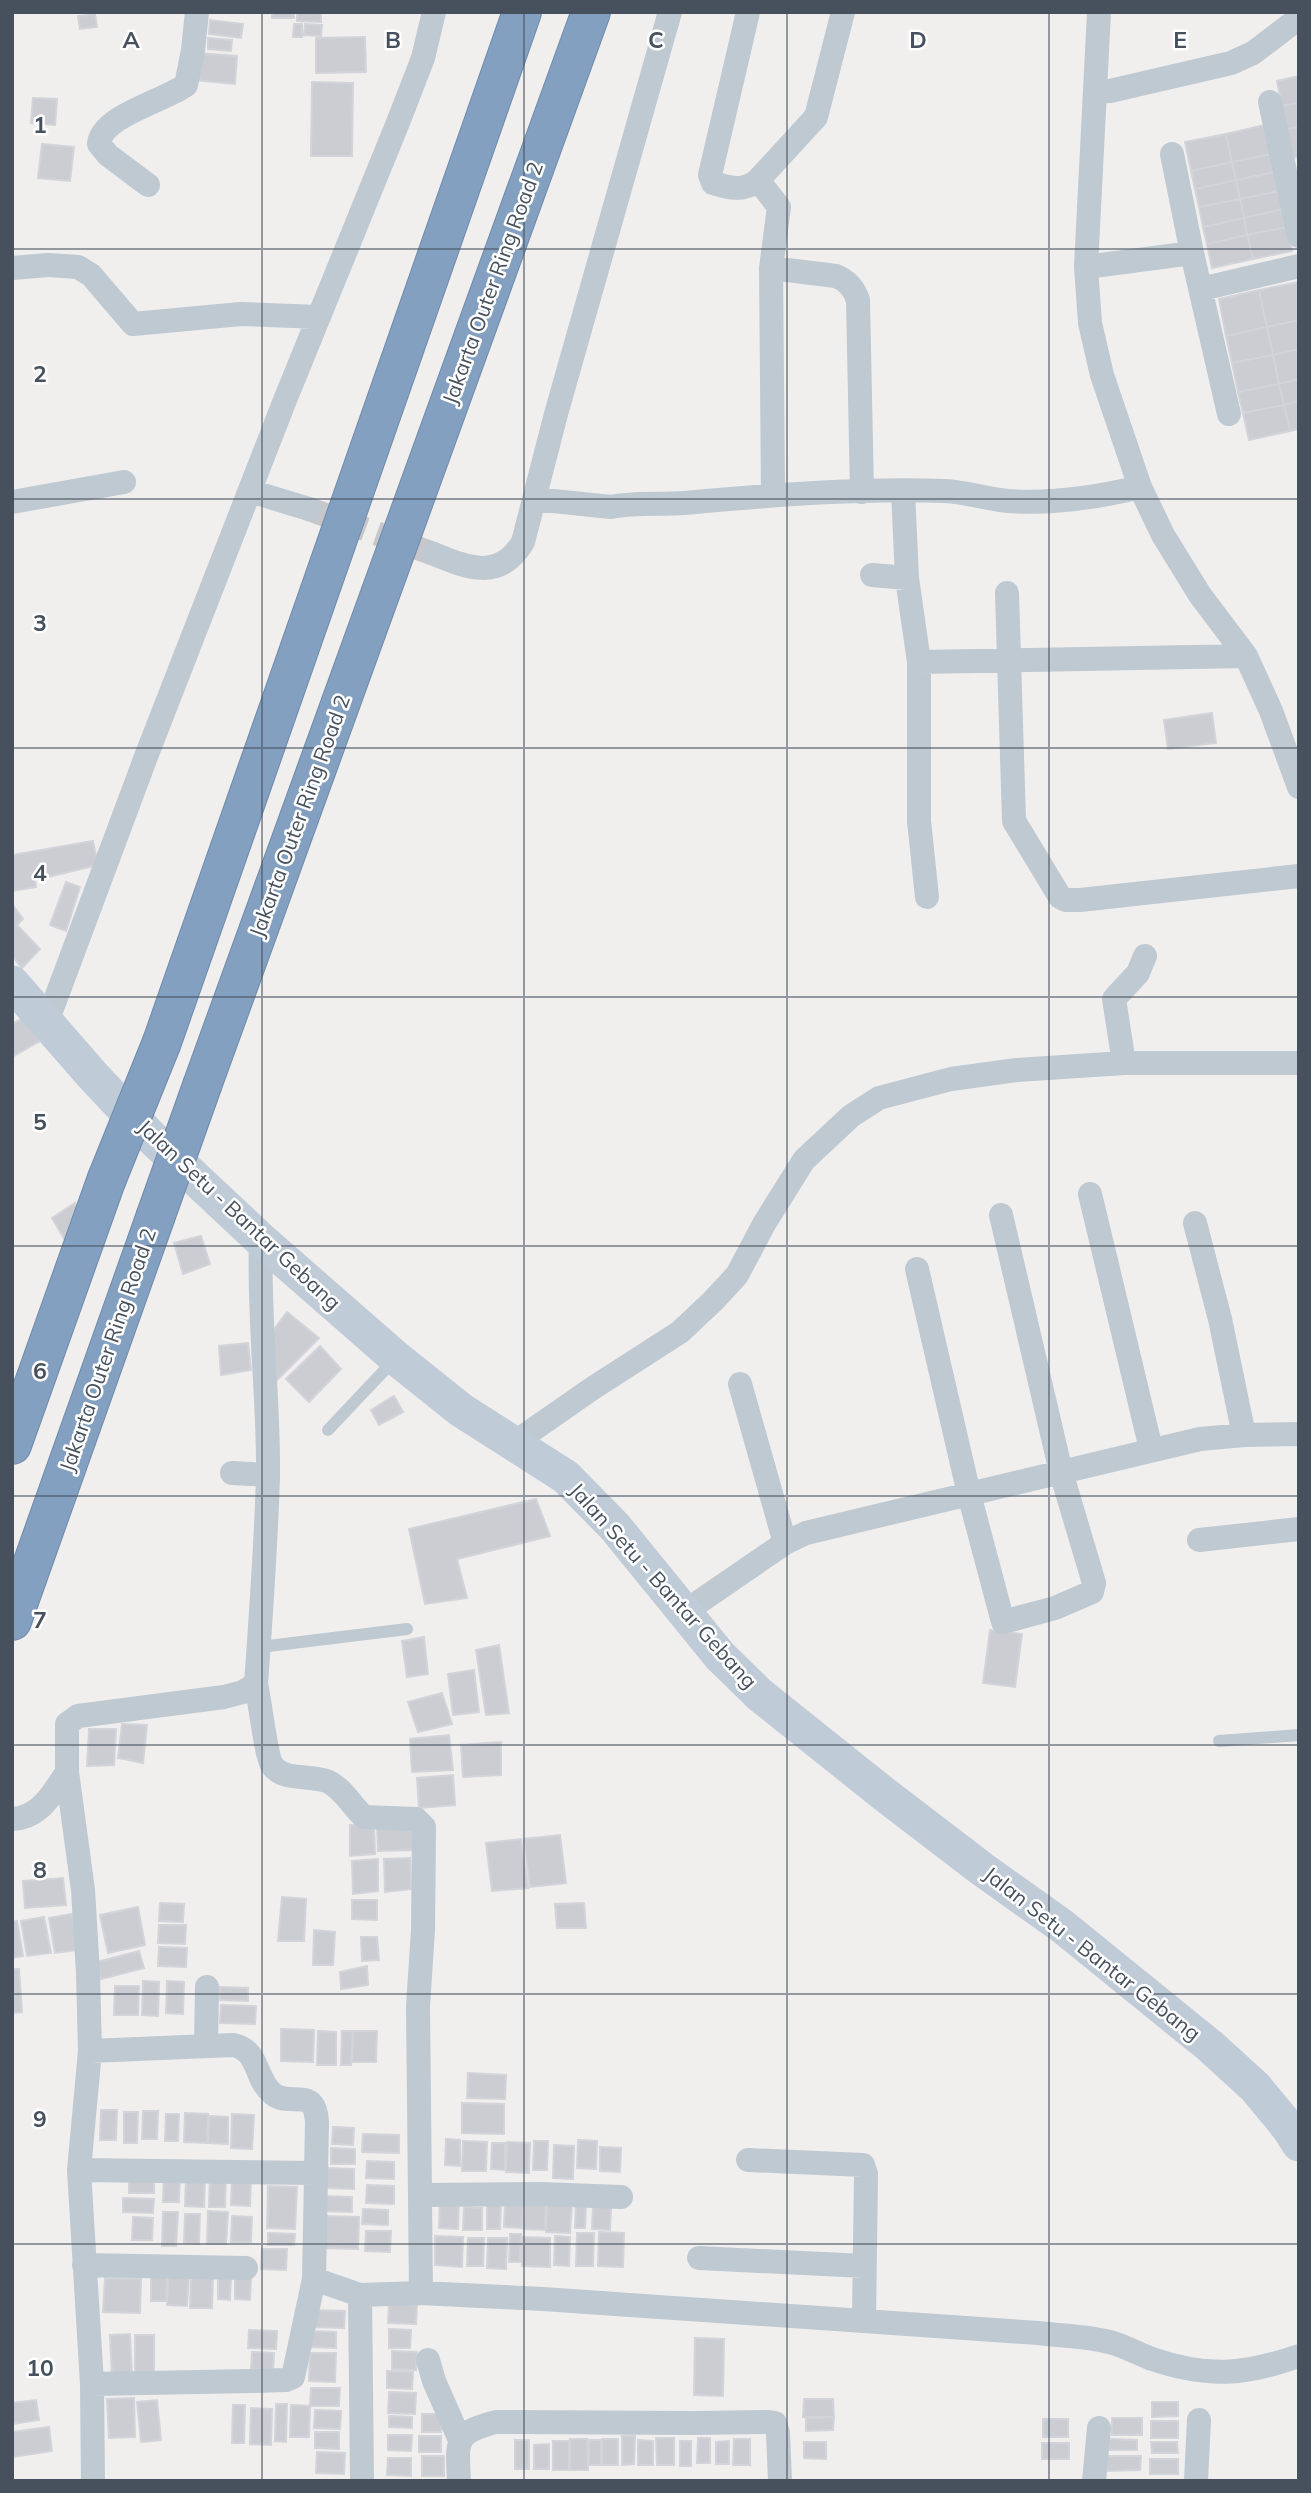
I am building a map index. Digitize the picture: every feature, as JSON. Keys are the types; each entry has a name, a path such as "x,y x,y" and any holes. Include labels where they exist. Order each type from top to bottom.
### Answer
{"highway":[{"path":"12,1445 106,1181 162,1042 522,12"},
{"name":"Jakarta Outer Ring Road 2","path":"12,1621 203,1083 591,12"}],"main road":[{"name":"Jalan Setu - Bantar Gebang","path":"12,984 149,1135 261,1240 396,1358 461,1410 566,1477 615,1527 720,1656 760,1695 982,1869 1062,1926 1210,2046 1255,2087 1299,2144"}],"street":[{"path":"148,185 108,155 99,144 100,136 111,123 175,93 186,85 197,12"},
{"path":"47,1022 147,754 409,95 423,58 434,12"},
{"path":"434,554 469,568 485,568 508,561 517,553 523,542 556,414 670,12"},
{"path":"748,12 710,178 718,185 738,188 749,187 758,180 816,117 842,12"},
{"path":"1099,12 1086,267 1090,323 1102,375 1140,487 1163,535 1200,595 1246,656 1295,761 1299,788"},
{"path":"1096,92 1134,86 1231,63 1253,53 1299,18"},
{"path":"1270,102 1299,236"},
{"path":"1172,154 1229,414"},
{"path":"758,180 779,207 771,268 773,494"},
{"path":"1086,267 1192,253"},
{"path":"12,268 48,265 78,267 91,275 133,324 241,314 319,317"},
{"path":"1201,289 1299,266"},
{"path":"771,268 836,276 855,290 858,300 862,492"},
{"path":"12,502 124,482"},
{"path":"534,499 611,507 681,504 773,494 948,491 1009,501 1071,499 1140,487"},
{"path":"250,491 309,509"},
{"path":"903,491 907,578 919,662 919,821 927,897"},
{"path":"873,575 907,578"},
{"path":"1007,593 1014,821 1060,897 1080,900 1299,876"},
{"path":"919,662 1246,656"},
{"path":"1124,1063 1114,999 1138,974 1145,956"},
{"path":"514,1443 680,1332 713,1301 737,1275 764,1224 804,1160 851,1116 879,1098 951,1079 1017,1070 1124,1063 1299,1063"},
{"path":"1090,1194 1151,1449"},
{"path":"918,1269 969,1494 1002,1620 1005,1623 1055,1608 1092,1592 1094,1583 1061,1472 1001,1215"},
{"path":"1195,1223 1220,1319 1244,1435"},
{"path":"261,1240 268,1475 256,1685 267,1752 274,1768 285,1774 328,1782 343,1793 364,1817 416,1819 424,1827 423,1930 418,2006 421,2292"},
{"path":"740,1384 785,1543"},
{"path":"683,1613 785,1543 806,1533 1199,1439 1299,1434"},
{"path":"232,1474 268,1475"},
{"path":"1199,1540 1299,1529"},
{"path":"93,2481 92,2384 79,2170 90,2050 89,1973 83,1890 66,1772 67,1728 73,1718 224,1697 256,1685"},
{"path":"12,1819 33,1815 53,1793 66,1772"},
{"path":"206,2046 207,1987"},
{"path":"90,2050 242,2046 250,2053 271,2092 282,2098 312,2104 316,2109 317,2122 314,2279 293,2377 286,2380 92,2384"},
{"path":"748,2160 863,2165 866,2174 864,2320"},
{"path":"79,2170 315,2173"},
{"path":"422,2196 541,2194 621,2197"},
{"path":"699,2258 864,2266"},
{"path":"84,2265 246,2268"},
{"path":"314,2279 360,2295 421,2292 1038,2333 1110,2342 1150,2358 1209,2373 1260,2368 1299,2356"},
{"path":"360,2295 362,2481"},
{"path":"428,2360 434,2381 460,2440 459,2481"},
{"path":"1196,2481 1199,2420"},
{"path":"460,2440 470,2429 496,2422 695,2424 773,2421 777,2425 778,2433 780,2481"},
{"path":"1094,2481 1099,2428"}],"lane":[{"path":"328,1430 396,1358"},
{"path":"260,1647 407,1629"},
{"path":"1219,1741 1299,1735"}],"building":[{"path":"272,12 294,12 294,18 272,18"},
{"path":"297,12 321,12 321,22 297,21"},
{"path":"95,14 97,27 80,29 78,16"},
{"path":"210,20 243,24 241,38 209,34"},
{"path":"294,24 302,24 302,37 293,37"},
{"path":"305,24 322,25 321,36 304,35"},
{"path":"365,37 366,72 316,73 316,38"},
{"path":"208,38 232,40 231,51 208,49"},
{"path":"197,53 237,56 235,84 194,80"},
{"path":"1299,76 1299,103 1282,106 1277,81"},
{"path":"312,82 353,83 352,156 311,156"},
{"path":"33,98 57,99 55,125 31,123"},
{"path":"1299,103 1299,127 1287,129 1282,106"},
{"path":"1265,125 1271,154 1232,162 1226,134"},
{"path":"1299,127 1299,156 1293,158 1287,129"},
{"path":"1226,134 1232,162 1191,171 1185,142"},
{"path":"42,144 74,147 70,181 38,178"},
{"path":"1271,154 1275,172 1236,180 1232,162"},
{"path":"1232,162 1236,180 1195,189 1191,171"},
{"path":"1275,172 1279,191 1240,199 1236,180"},
{"path":"1236,180 1240,199 1199,207 1195,189"},
{"path":"1279,191 1283,209 1244,218 1240,199"},
{"path":"1240,199 1244,218 1203,227 1199,207"},
{"path":"1283,209 1287,227 1247,235 1244,218"},
{"path":"1244,218 1247,235 1207,244 1203,227"},
{"path":"1287,227 1292,251 1253,259 1247,235"},
{"path":"1247,235 1253,259 1212,268 1207,244"},
{"path":"1299,282 1299,320 1267,327 1259,290"},
{"path":"1259,290 1267,327 1226,336 1219,299"},
{"path":"1299,320 1299,349 1273,355 1267,327"},
{"path":"1267,327 1273,355 1232,363 1226,336"},
{"path":"1299,349 1299,379 1279,384 1273,355"},
{"path":"1273,355 1279,384 1238,392 1232,363"},
{"path":"1299,379 1299,401 1284,405 1279,384"},
{"path":"1279,384 1284,405 1243,413 1238,392"},
{"path":"1299,401 1299,429 1290,431 1284,405"},
{"path":"1284,405 1290,431 1249,440 1243,413"},
{"path":"1212,713 1216,743 1168,749 1164,720"},
{"path":"93,841 98,865 35,880 36,887 12,891 12,855"},
{"path":"66,882 80,887 66,931 50,925"},
{"path":"12,904 23,919 17,925 40,949 22,968 12,956"},
{"path":"23,1018 40,1041 12,1057 12,1024"},
{"path":"75,1203 88,1227 66,1242 52,1218"},
{"path":"201,1236 210,1264 183,1274 174,1243"},
{"path":"287,1312 319,1338 277,1380 272,1332"},
{"path":"248,1343 251,1370 221,1375 219,1346"},
{"path":"320,1346 341,1369 309,1402 286,1379"},
{"path":"394,1396 403,1412 379,1425 371,1410"},
{"path":"536,1499 550,1536 457,1559 467,1598 425,1604 409,1529"},
{"path":"990,1630 1022,1634 1015,1687 983,1683"},
{"path":"424,1637 428,1674 407,1677 402,1641"},
{"path":"499,1645 509,1713 486,1715 476,1650"},
{"path":"474,1670 479,1712 453,1715 448,1674"},
{"path":"442,1693 452,1724 418,1732 408,1702"},
{"path":"122,1724 147,1725 143,1763 118,1758"},
{"path":"89,1729 116,1729 114,1765 87,1766"},
{"path":"449,1735 453,1770 412,1772 410,1739"},
{"path":"501,1742 501,1775 463,1777 461,1745"},
{"path":"453,1775 455,1805 419,1808 417,1778"},
{"path":"377,1824 415,1824 416,1850 378,1851"},
{"path":"350,1825 374,1825 375,1854 350,1856"},
{"path":"560,1835 566,1883 530,1887 524,1839"},
{"path":"521,1839 528,1888 492,1891 486,1843"},
{"path":"410,1858 411,1889 385,1892 384,1859"},
{"path":"378,1859 378,1891 353,1894 352,1861"},
{"path":"63,1878 66,1905 25,1908 23,1881"},
{"path":"282,1897 306,1899 304,1941 278,1941"},
{"path":"352,1900 377,1900 377,1920 352,1919"},
{"path":"160,1903 184,1904 183,1922 159,1921"},
{"path":"584,1903 586,1928 557,1928 555,1904"},
{"path":"138,1907 145,1945 108,1953 100,1915"},
{"path":"72,1914 78,1950 55,1953 49,1918"},
{"path":"44,1917 51,1953 27,1956 21,1921"},
{"path":"17,1921 23,1956 12,1958 12,1922"},
{"path":"159,1925 186,1925 185,1944 158,1943"},
{"path":"314,1930 335,1932 333,1965 313,1965"},
{"path":"361,1937 377,1937 379,1960 362,1961"},
{"path":"159,1947 187,1948 186,1967 158,1966"},
{"path":"139,1951 144,1968 101,1979 97,1962"},
{"path":"367,1966 368,1985 341,1989 340,1972"},
{"path":"12,1969 19,1969 22,2012 12,2013"},
{"path":"143,1981 159,1982 158,2016 142,2015"},
{"path":"167,1981 184,1982 183,2014 166,2013"},
{"path":"115,1986 139,1986 138,2015 114,2015"},
{"path":"220,1987 248,1988 248,2001 220,2000"},
{"path":"221,2005 256,2006 255,2024 220,2023"},
{"path":"281,2029 314,2030 313,2062 281,2061"},
{"path":"318,2031 336,2032 336,2065 317,2065"},
{"path":"342,2031 353,2031 351,2065 341,2065"},
{"path":"353,2031 377,2031 376,2062 352,2062"},
{"path":"468,2073 506,2075 505,2099 467,2098"},
{"path":"462,2103 504,2104 504,2134 462,2133"},
{"path":"101,2110 117,2110 116,2140 100,2140"},
{"path":"143,2111 158,2111 157,2139 142,2139"},
{"path":"124,2112 138,2112 137,2143 124,2143"},
{"path":"185,2113 208,2114 207,2143 184,2142"},
{"path":"166,2114 179,2114 178,2141 165,2141"},
{"path":"232,2114 254,2115 252,2149 231,2148"},
{"path":"209,2116 228,2117 228,2144 208,2143"},
{"path":"333,2127 354,2128 353,2145 332,2144"},
{"path":"363,2134 399,2135 399,2153 362,2152"},
{"path":"446,2139 460,2140 460,2166 445,2165"},
{"path":"578,2140 597,2141 596,2169 577,2168"},
{"path":"463,2141 487,2142 486,2171 462,2171"},
{"path":"534,2141 548,2141 547,2170 533,2170"},
{"path":"507,2142 530,2143 529,2173 506,2172"},
{"path":"492,2143 505,2143 505,2170 491,2169"},
{"path":"554,2145 574,2146 573,2179 553,2178"},
{"path":"600,2147 621,2148 620,2172 600,2171"},
{"path":"331,2148 355,2149 355,2164 331,2164"},
{"path":"367,2161 394,2162 394,2179 366,2178"},
{"path":"327,2168 354,2169 354,2189 327,2188"},
{"path":"164,2174 180,2174 179,2202 163,2202"},
{"path":"210,2175 226,2175 225,2207 209,2207"},
{"path":"186,2178 205,2179 204,2207 185,2206"},
{"path":"232,2178 251,2178 250,2206 231,2205"},
{"path":"129,2179 154,2179 154,2193 129,2193"},
{"path":"367,2185 394,2186 394,2204 366,2203"},
{"path":"268,2186 297,2187 295,2229 267,2228"},
{"path":"321,2196 352,2197 352,2212 320,2211"},
{"path":"123,2198 154,2199 153,2213 123,2212"},
{"path":"440,2199 459,2200 458,2229 439,2228"},
{"path":"487,2202 501,2203 500,2229 487,2229"},
{"path":"547,2202 572,2203 570,2233 546,2232"},
{"path":"505,2203 523,2203 522,2228 504,2227"},
{"path":"524,2203 546,2204 545,2230 524,2229"},
{"path":"576,2204 586,2204 585,2228 575,2228"},
{"path":"464,2207 482,2208 482,2230 463,2230"},
{"path":"593,2207 611,2207 610,2230 592,2229"},
{"path":"363,2209 388,2210 388,2225 362,2224"},
{"path":"208,2211 228,2212 226,2244 207,2244"},
{"path":"163,2212 178,2212 176,2246 162,2246"},
{"path":"185,2214 200,2214 199,2244 184,2243"},
{"path":"232,2216 252,2217 251,2242 231,2242"},
{"path":"321,2216 359,2217 358,2249 320,2248"},
{"path":"133,2217 153,2218 152,2240 132,2240"},
{"path":"366,2231 391,2231 390,2252 365,2251"},
{"path":"599,2232 624,2233 623,2267 598,2266"},
{"path":"268,2233 295,2234 294,2245 268,2245"},
{"path":"577,2233 594,2233 593,2266 576,2266"},
{"path":"510,2234 521,2234 520,2262 509,2262"},
{"path":"435,2236 463,2237 462,2267 435,2265"},
{"path":"555,2236 570,2237 569,2266 554,2265"},
{"path":"522,2237 550,2238 550,2267 522,2266"},
{"path":"468,2238 484,2238 483,2266 467,2266"},
{"path":"488,2238 507,2238 506,2269 487,2268"},
{"path":"262,2249 287,2249 286,2270 261,2269"},
{"path":"168,2274 189,2274 187,2306 167,2305"},
{"path":"218,2274 231,2275 230,2300 218,2299"},
{"path":"151,2277 167,2277 166,2301 151,2301"},
{"path":"191,2277 213,2278 212,2308 190,2308"},
{"path":"235,2277 251,2277 250,2300 235,2299"},
{"path":"105,2278 141,2279 140,2313 103,2312"},
{"path":"389,2303 417,2304 416,2324 388,2323"},
{"path":"312,2310 345,2311 344,2328 311,2327"},
{"path":"389,2329 411,2330 410,2348 389,2348"},
{"path":"249,2330 277,2331 276,2349 248,2348"},
{"path":"310,2331 336,2332 336,2348 310,2347"},
{"path":"130,2334 132,2377 112,2378 110,2335"},
{"path":"135,2335 154,2335 154,2379 135,2379"},
{"path":"695,2338 724,2339 723,2396 694,2395"},
{"path":"392,2351 417,2352 416,2370 392,2369"},
{"path":"252,2352 274,2353 273,2370 251,2369"},
{"path":"310,2353 336,2353 335,2382 309,2381"},
{"path":"387,2371 413,2372 412,2389 387,2388"},
{"path":"311,2388 340,2388 339,2406 310,2406"},
{"path":"389,2392 416,2393 415,2414 388,2413"},
{"path":"134,2398 135,2437 109,2438 107,2399"},
{"path":"804,2399 833,2399 834,2417 803,2417"},
{"path":"36,2400 39,2420 12,2424 12,2403"},
{"path":"157,2400 161,2440 141,2442 137,2402"},
{"path":"1152,2402 1178,2402 1178,2416 1152,2417"},
{"path":"276,2404 287,2404 286,2442 275,2441"},
{"path":"233,2405 245,2405 244,2443 232,2443"},
{"path":"291,2405 310,2406 309,2437 290,2437"},
{"path":"251,2408 272,2409 271,2445 250,2444"},
{"path":"315,2410 341,2411 340,2429 314,2428"},
{"path":"422,2414 441,2414 441,2432 422,2432"},
{"path":"389,2416 412,2417 412,2428 389,2427"},
{"path":"834,2417 833,2430 806,2431 806,2418"},
{"path":"1112,2418 1142,2418 1142,2435 1112,2435"},
{"path":"1043,2419 1068,2419 1068,2437 1043,2437"},
{"path":"1151,2421 1178,2421 1178,2438 1151,2438"},
{"path":"49,2427 52,2451 12,2457 12,2432"},
{"path":"315,2432 339,2432 339,2449 315,2448"},
{"path":"388,2435 412,2435 411,2451 388,2450"},
{"path":"419,2436 441,2436 441,2452 419,2452"},
{"path":"622,2436 635,2436 634,2464 622,2465"},
{"path":"656,2438 674,2438 674,2465 657,2465"},
{"path":"698,2438 710,2438 710,2463 697,2463"},
{"path":"570,2439 587,2439 588,2470 570,2470"},
{"path":"602,2439 618,2439 618,2465 602,2465"},
{"path":"734,2439 750,2439 750,2465 733,2465"},
{"path":"1109,2439 1137,2440 1137,2450 1109,2450"},
{"path":"515,2440 529,2440 529,2469 515,2469"},
{"path":"589,2440 601,2440 601,2465 589,2465"},
{"path":"638,2440 653,2441 653,2465 638,2465"},
{"path":"553,2441 569,2441 569,2470 553,2470"},
{"path":"680,2441 691,2441 691,2466 680,2466"},
{"path":"729,2441 729,2464 716,2464 716,2442"},
{"path":"804,2442 826,2442 826,2459 804,2458"},
{"path":"1151,2442 1177,2442 1178,2453 1152,2453"},
{"path":"1042,2443 1069,2443 1069,2459 1042,2459"},
{"path":"549,2444 549,2469 534,2469 534,2445"},
{"path":"317,2452 345,2453 344,2474 316,2473"},
{"path":"422,2456 444,2456 444,2476 422,2476"},
{"path":"1107,2456 1141,2456 1140,2470 1107,2471"},
{"path":"388,2458 411,2458 411,2476 387,2475"},
{"path":"1150,2459 1178,2459 1178,2474 1150,2474"}],"tunnel":[{"path":"309,509 434,554"}]}
